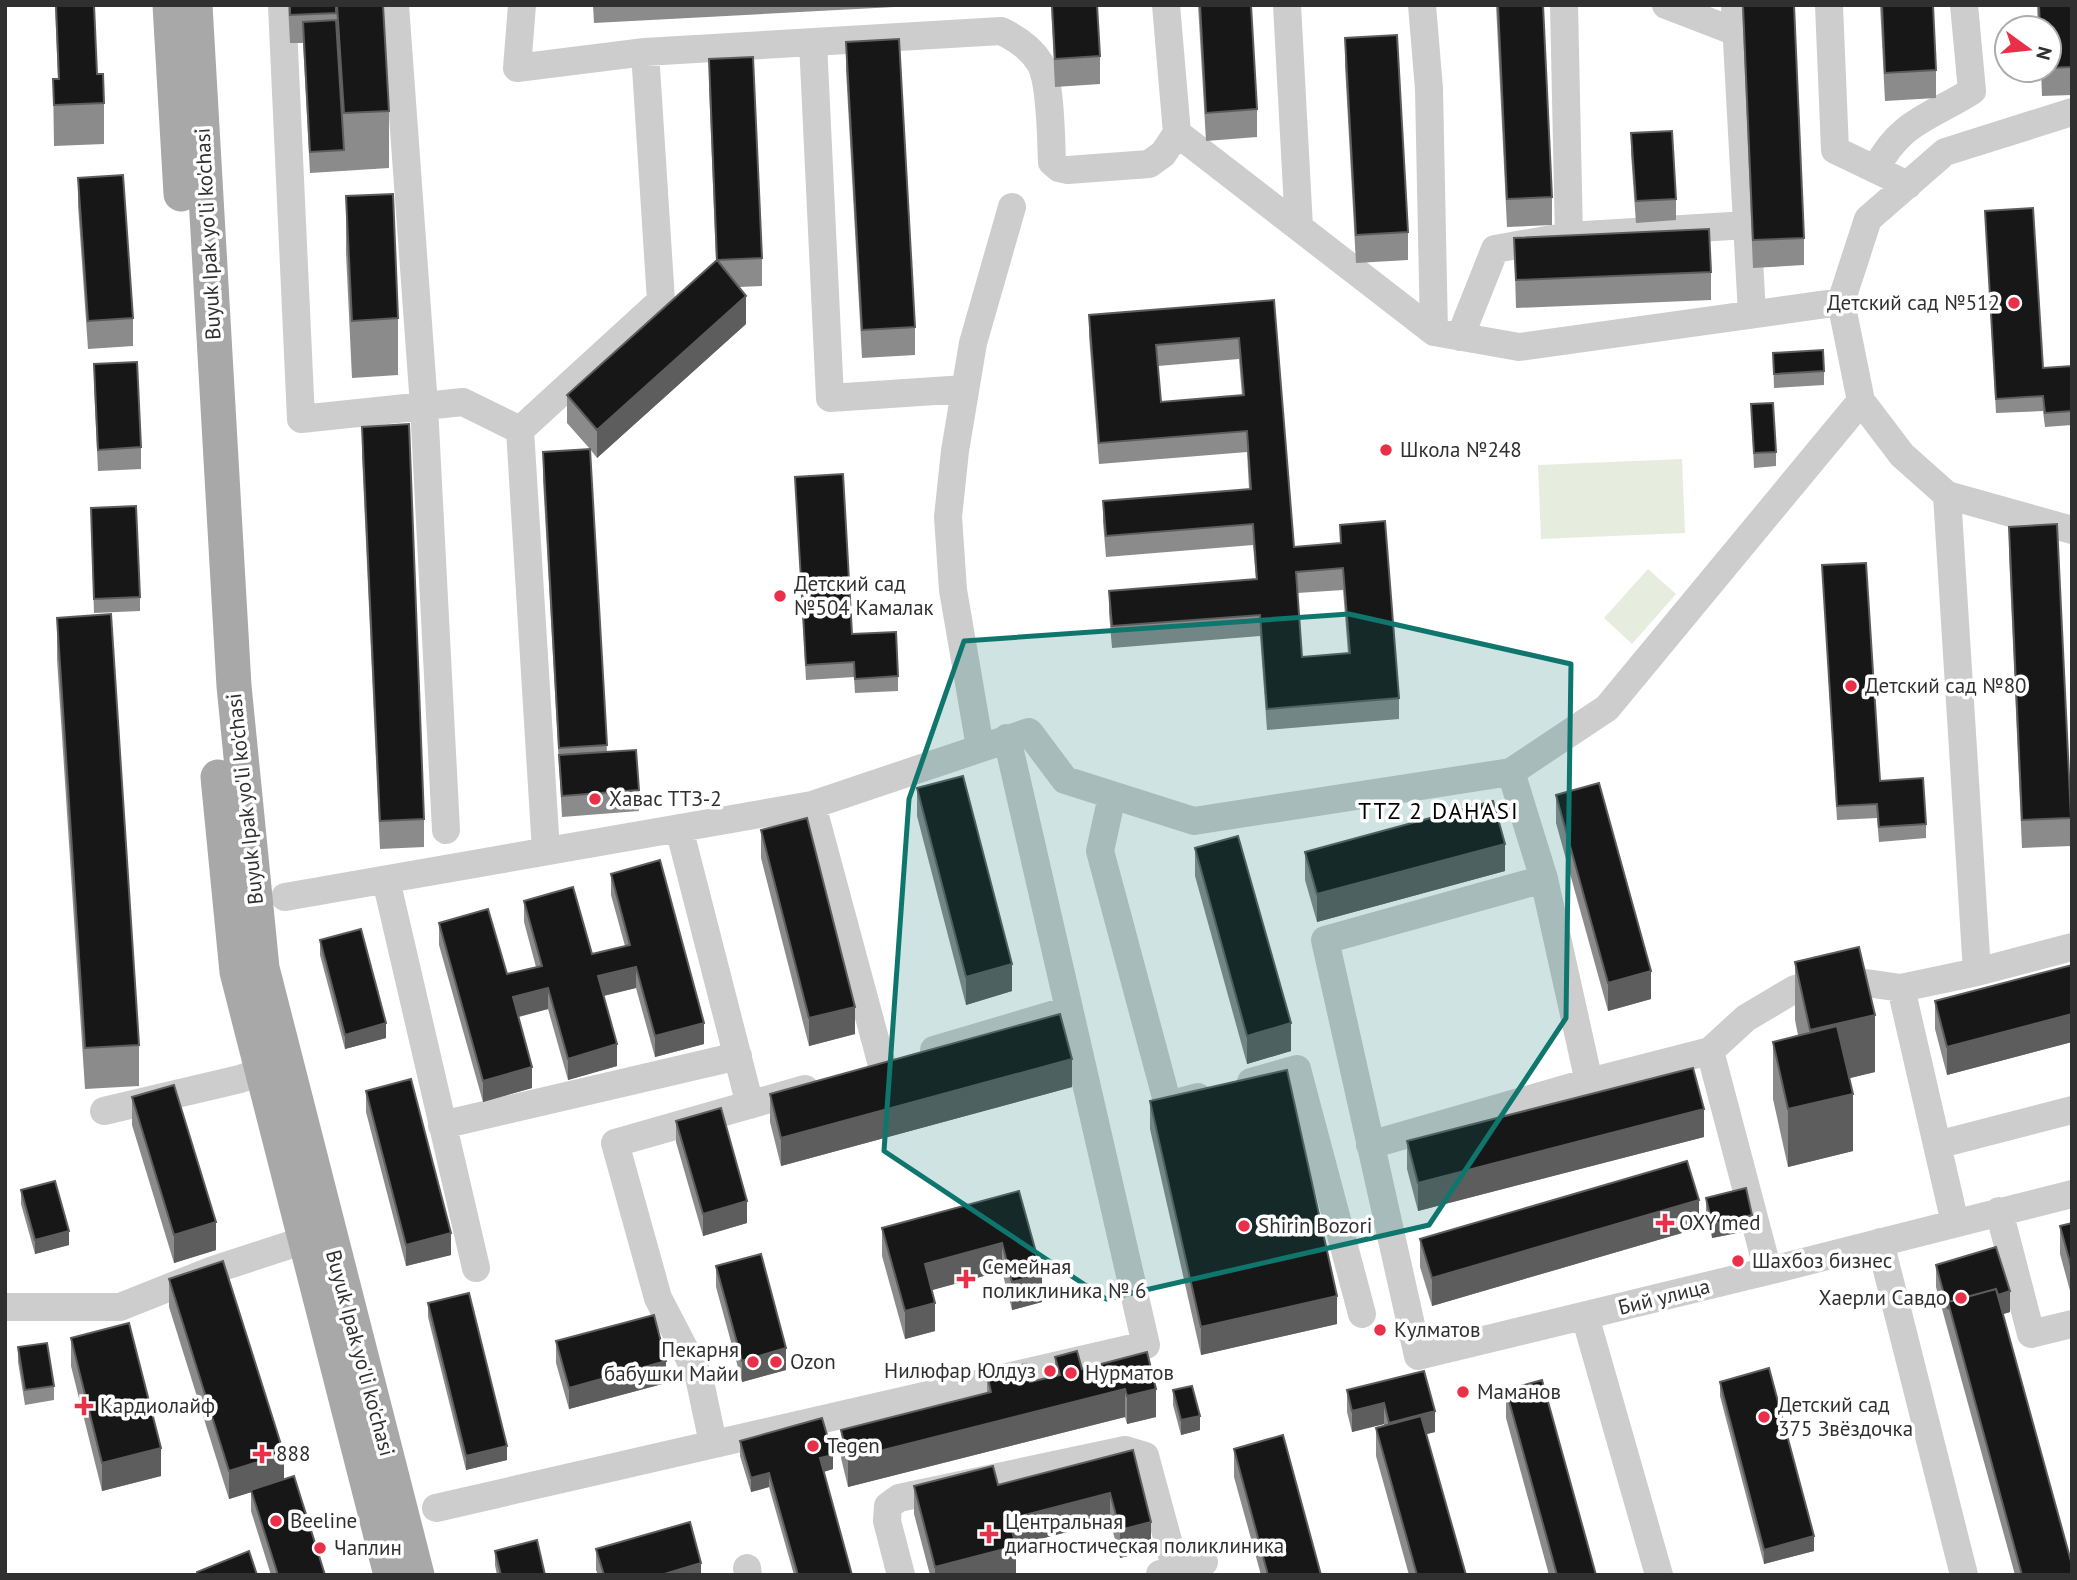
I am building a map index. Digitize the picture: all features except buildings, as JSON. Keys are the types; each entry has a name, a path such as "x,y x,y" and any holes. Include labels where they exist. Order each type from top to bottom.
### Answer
{"main road":[{"name":"Buyuk Ipak yo'li ko'chasi","path":"170,5 210,691 237,972 391,1575"},
{"name":"Buyuk Ipak yo'li ko'chasi","path":"195,5 234,686 262,968 417,1575"}],"street":[{"path":"282,5 301,419 463,402 520,430"},
{"path":"395,5 424,406 446,830"},
{"path":"522,5 517,68 645,52 1001,31 1013,36 1041,64 1051,119 1052,162 1059,168 1069,170 1149,164 1163,154 1177,133 1166,5"},
{"path":"1287,5 1299,228"},
{"path":"1422,5 1447,335"},
{"path":"1564,5 1569,236"},
{"path":"1666,5 1736,19 1752,314"},
{"path":"1829,5 1835,150 1908,185"},
{"path":"1876,169 1885,150 1914,122 1972,91 1964,5"},
{"path":"813,42 830,398 965,389"},
{"path":"520,430 660,301 645,52"},
{"path":"2072,113 1945,152 1868,219 1841,302 1861,401 1902,455 1947,495 2072,530"},
{"path":"1177,133 1299,228 1447,335 1519,347 1841,302"},
{"path":"980,747 953,590 948,517 973,343 1012,207"},
{"path":"1447,335 1495,249 1569,236 1747,225"},
{"path":"285,897 812,805 1030,732 1065,780 1194,821 1511,772 1606,708 1861,401"},
{"path":"520,430 546,851"},
{"path":"1947,495 1977,972"},
{"path":"436,1508 1146,1345 1007,738"},
{"path":"1511,772 1544,879 1589,1082"},
{"path":"1112,796 1100,851 1168,1105 1297,1069 1362,1314"},
{"path":"812,805 855,1073"},
{"path":"679,828 750,1105"},
{"path":"1544,879 1325,940 1370,1145 1589,1082 1710,1051 1746,1018 1795,989 1845,980 1901,988 1977,972 2072,947"},
{"path":"386,880 476,1268"},
{"path":"1901,988 1955,1223"},
{"path":"713,1443 699,1377 658,1298 615,1143 1069,1010"},
{"path":"1710,1051 1768,1271"},
{"path":"442,1125 738,1056"},
{"path":"104,1111 240,1079 262,1071"},
{"path":"1937,1145 2072,1111"},
{"name":"Бий улица","path":"1370,1145 1418,1356 2072,1194"},
{"path":"1999,1211 2031,1334 2072,1324"},
{"path":"5,1307 120,1307 213,1270 305,1240"},
{"path":"1880,1242 1964,1575"},
{"path":"1585,1316 1659,1575"},
{"path":"901,1575 887,1521 888,1506 899,1498 1125,1450 1145,1457 1166,1572 1204,1562"}],"highlighted area":[{"path":"1349,614 1571,664 1566,1018 1429,1225 1106,1299 884,1151 909,799 964,641"}],"green space":[{"path":"1682,459 1685,533 1541,539 1538,465"},
{"path":"1648,569 1676,594 1632,644 1604,618"}],"place":[{"name":"Детский сад №512","path":"2014,303"},
{"name":"Школа №248","path":"1386,450"},
{"name":"Детский сад №504 Камалак","path":"780,596"},
{"name":"Детский сад №80","path":"1851,686"},
{"name":"Хавас ТТЗ-2","path":"595,799"},
{"name":"OXY med","path":"1665,1223"},
{"name":"Shirin Bozori","path":"1244,1226"},
{"name":"Шахбоз бизнес","path":"1738,1261"},
{"name":"Семейная поликлиника № 6","path":"966,1279"},
{"name":"Хаерли Савдо","path":"1961,1298"},
{"name":"Кулматов","path":"1380,1330"},
{"name":"Пекарня бабушки Майи","path":"753,1362"},
{"name":"Ozon","path":"776,1362"},
{"name":"Нилюфар Юлдуз","path":"1050,1371"},
{"name":"Нурматов","path":"1071,1373"},
{"name":"Маманов","path":"1463,1392"},
{"name":"Кардиолайф","path":"84,1406"},
{"name":"Детский сад 375 Звёздочка","path":"1764,1417"},
{"name":"Tegen","path":"813,1446"},
{"name":"888","path":"262,1454"},
{"name":"Beeline","path":"276,1521"},
{"name":"Центральная диагностическая поликлиника","path":"989,1534"},
{"name":"Чаплин","path":"320,1548"}],"district":[{"name":"TTZ 2 DAHASI","path":"1439,811"}]}
